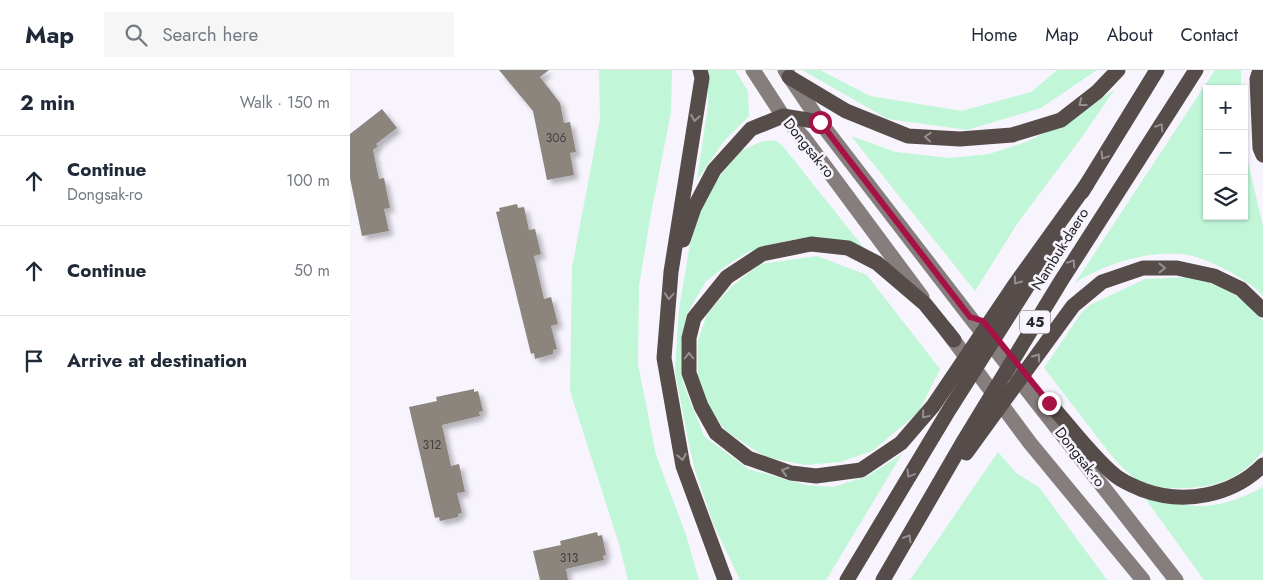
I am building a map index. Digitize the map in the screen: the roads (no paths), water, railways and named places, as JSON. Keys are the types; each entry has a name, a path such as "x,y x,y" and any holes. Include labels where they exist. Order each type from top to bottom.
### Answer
{"highway":[{"path":"700,70 702,78 670,272 664,358 683,466 725,580"},
{"path":"787,74 846,111 908,136 960,139 1012,135 1061,120 1097,92 1118,70"},
{"name":"Nambuk-daero","path":"847,580 949,410 1047,258 1087,184 1157,70"},
{"name":"Nambuk-daero","path":"883,580 963,442 1061,281 1196,70"},
{"path":"1260,70 1257,79 1260,148 1263,155"},
{"path":"670,272 694,208 714,170 751,129 783,116 820,122"},
{"path":"954,340 925,304 877,263 848,248 811,244 762,254 727,277 694,318 689,338 689,373 701,406 716,433 748,458 791,473 816,476 861,470 902,443 933,406 1016,283 1087,184"},
{"path":"925,509 1073,306 1102,282 1143,268 1177,268 1214,276 1241,289 1263,310"},
{"path":"1046,407 1111,472 1130,484 1149,492 1184,498 1211,494 1238,484 1263,465"}],"main road":[{"name":"Dongsak-ro","path":"753,70 783,116 804,138 1030,443 1143,580"},
{"name":"Dongsak-ro","path":"787,74 820,122 970,317 983,321 1176,580"}]}
